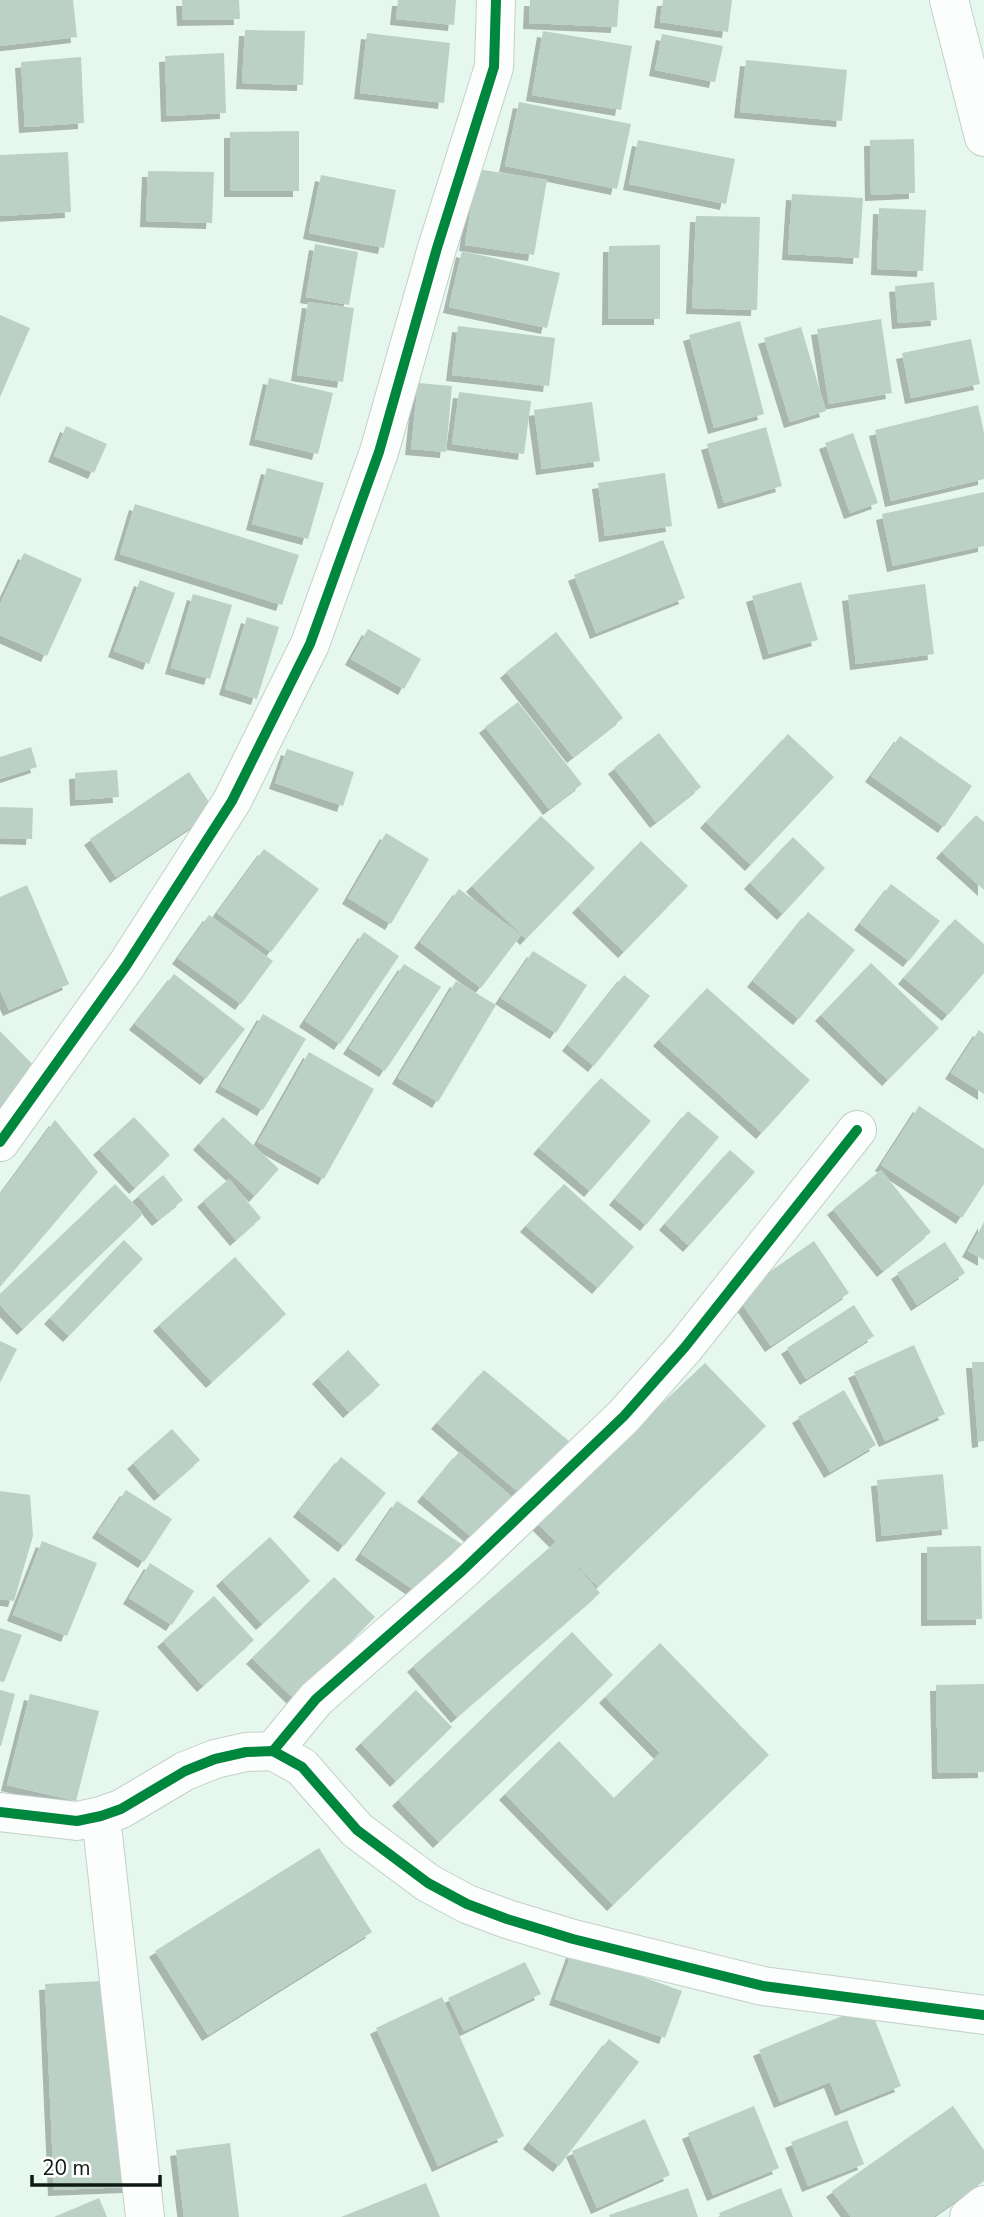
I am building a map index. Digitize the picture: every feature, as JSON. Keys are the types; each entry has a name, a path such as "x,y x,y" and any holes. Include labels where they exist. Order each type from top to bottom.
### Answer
{"main road":[{"path":"0,1142 126,966 232,801 310,643 379,452 494,67 496,0"},
{"path":"949,0 984,137"},
{"path":"273,1751 316,1699 462,1571 624,1416 685,1347 857,1130"},
{"path":"0,1812 77,1821 101,1816 121,1809 185,1771 215,1759 246,1752 273,1751 302,1768 357,1830 428,1883 467,1904 507,1919 573,1939 763,1986 984,2015"},
{"path":"101,1816 145,2217"},
{"path":"969,2217 984,2205"}],"building":[{"path":"0,0 73,0 77,37 0,46"},
{"path":"182,0 239,0 240,19 183,20"},
{"path":"398,0 456,0 454,25 396,19"},
{"path":"530,0 619,0 617,27 529,23"},
{"path":"663,0 732,0 728,32 660,22"},
{"path":"245,30 305,31 303,85 242,83"},
{"path":"543,31 632,46 621,110 532,95"},
{"path":"367,33 450,43 444,103 360,93"},
{"path":"662,34 723,46 715,82 655,70"},
{"path":"224,53 226,113 167,116 165,56"},
{"path":"81,57 84,123 25,127 21,62"},
{"path":"746,60 847,70 842,121 740,112"},
{"path":"519,102 631,124 617,189 505,166"},
{"path":"299,131 299,191 230,191 230,132"},
{"path":"914,139 915,193 871,195 870,140"},
{"path":"638,140 735,159 726,204 629,184"},
{"path":"68,152 71,212 0,216 0,155"},
{"path":"477,169 547,180 534,255 465,245"},
{"path":"148,171 214,172 212,223 146,221"},
{"path":"321,175 396,190 384,248 309,233"},
{"path":"792,194 863,198 859,258 788,254"},
{"path":"879,208 926,210 923,271 877,269"},
{"path":"696,216 760,217 757,310 692,308"},
{"path":"315,244 358,252 349,305 306,297"},
{"path":"660,245 660,319 608,319 609,246"},
{"path":"462,251 560,273 547,328 449,307"},
{"path":"934,282 937,320 898,323 895,286"},
{"path":"308,302 354,308 343,382 297,375"},
{"path":"0,315 30,328 0,397"},
{"path":"881,319 892,393 829,404 817,329"},
{"path":"740,321 764,414 714,428 689,335"},
{"path":"458,326 555,338 549,386 452,375"},
{"path":"801,327 826,411 790,422 764,338"},
{"path":"971,339 980,384 911,398 902,353"},
{"path":"269,378 333,393 318,454 255,439"},
{"path":"418,383 452,386 446,452 411,449"},
{"path":"459,392 531,401 524,454 452,444"},
{"path":"592,402 600,461 542,469 534,410"},
{"path":"978,405 984,433 984,479 891,501 875,430"},
{"path":"66,426 107,444 94,473 54,456"},
{"path":"766,427 782,486 724,503 707,444"},
{"path":"853,433 878,503 850,513 825,443"},
{"path":"267,468 324,483 308,539 252,524"},
{"path":"665,473 672,526 605,536 598,483"},
{"path":"984,492 984,546 893,566 882,514"},
{"path":"135,504 299,555 282,605 120,554"},
{"path":"663,540 685,598 596,633 574,575"},
{"path":"24,553 82,579 47,656 0,635 0,604"},
{"path":"140,580 175,593 149,664 114,651"},
{"path":"801,582 818,640 769,654 752,596"},
{"path":"925,584 934,654 856,664 848,595"},
{"path":"193,594 232,605 210,679 171,668"},
{"path":"247,617 279,627 257,699 225,689"},
{"path":"368,629 421,659 404,689 351,659"},
{"path":"556,632 623,718 573,757 506,672"},
{"path":"518,702 582,784 549,809 485,727"},
{"path":"659,733 701,787 656,822 614,768"},
{"path":"788,734 834,777 751,865 706,822"},
{"path":"900,736 972,786 944,827 871,776"},
{"path":"31,747 37,767 0,779 0,757"},
{"path":"287,749 354,772 343,806 275,783"},
{"path":"117,770 119,797 76,800 75,773"},
{"path":"189,772 215,811 116,877 90,839"},
{"path":"0,807 33,808 32,839 0,838"},
{"path":"976,815 984,822 984,890 942,852"},
{"path":"541,816 595,868 526,939 472,886"},
{"path":"386,833 429,859 391,924 348,898"},
{"path":"793,837 825,868 783,914 750,883"},
{"path":"641,841 688,886 624,952 578,907"},
{"path":"264,849 319,889 271,952 217,913"},
{"path":"891,884 940,921 909,961 860,924"},
{"path":"27,885 69,984 9,1010 0,990 0,897"},
{"path":"459,889 521,935 481,988 420,942"},
{"path":"808,912 855,950 799,1019 753,981"},
{"path":"209,915 273,961 241,1004 178,958"},
{"path":"955,919 984,944 984,973 948,1015 904,978"},
{"path":"364,932 399,956 340,1044 305,1021"},
{"path":"533,951 587,985 556,1033 501,998"},
{"path":"871,963 939,1028 888,1080 821,1015"},
{"path":"404,964 441,987 385,1071 349,1048"},
{"path":"174,974 245,1029 206,1079 135,1024"},
{"path":"624,975 650,996 594,1066 568,1045"},
{"path":"456,981 496,1005 438,1102 398,1078"},
{"path":"707,988 810,1080 762,1133 659,1040"},
{"path":"263,1014 306,1039 263,1110 221,1086"},
{"path":"979,1030 984,1034 984,1094 951,1073"},
{"path":"0,1031 41,1073 0,1112"},
{"path":"309,1052 374,1089 324,1179 258,1142"},
{"path":"601,1078 651,1121 590,1191 539,1148"},
{"path":"919,1106 984,1149 984,1184 962,1218 881,1165"},
{"path":"688,1111 719,1137 646,1225 615,1199"},
{"path":"134,1117 170,1155 135,1188 99,1149"},
{"path":"223,1117 279,1169 255,1196 199,1144"},
{"path":"55,1120 98,1172 0,1287 0,1195"},
{"path":"730,1150 755,1172 689,1246 665,1224"},
{"path":"881,1170 931,1232 883,1271 833,1209"},
{"path":"163,1175 183,1200 158,1220 138,1196"},
{"path":"229,1179 261,1218 236,1240 203,1201"},
{"path":"115,1184 143,1214 23,1329 0,1305 0,1294"},
{"path":"564,1184 634,1247 598,1288 526,1226"},
{"path":"984,1222 984,1260 968,1251"},
{"path":"124,1240 143,1259 69,1336 50,1318"},
{"path":"814,1241 849,1293 771,1346 736,1295"},
{"path":"945,1242 965,1273 917,1305 897,1273"},
{"path":"235,1257 286,1314 212,1382 159,1325"},
{"path":"854,1305 874,1336 806,1379 787,1348"},
{"path":"0,1341 17,1349 0,1383"},
{"path":"914,1345 945,1414 885,1441 854,1372"},
{"path":"348,1350 380,1385 349,1412 318,1378"},
{"path":"972,1362 984,1362 984,1441 978,1442"},
{"path":"705,1363 766,1426 598,1587 559,1546 600,1593 457,1717 413,1666 556,1542 536,1522"},
{"path":"484,1370 576,1447 530,1502 437,1423"},
{"path":"844,1390 876,1445 830,1472 798,1417"},
{"path":"172,1429 200,1460 160,1495 133,1463"},
{"path":"459,1452 511,1496 475,1540 423,1496"},
{"path":"341,1457 386,1493 344,1546 299,1511"},
{"path":"943,1474 948,1529 882,1536 877,1480"},
{"path":"126,1490 172,1519 144,1562 98,1532"},
{"path":"0,1491 30,1495 33,1536 14,1601 0,1599"},
{"path":"397,1501 463,1545 426,1598 361,1554"},
{"path":"270,1537 310,1581 262,1624 222,1580"},
{"path":"42,1541 97,1563 67,1636 13,1615"},
{"path":"981,1546 982,1619 927,1620 927,1547"},
{"path":"150,1563 194,1591 172,1625 129,1598"},
{"path":"334,1577 375,1617 294,1699 252,1658"},
{"path":"214,1596 254,1640 203,1686 163,1641"},
{"path":"0,1628 22,1635 4,1682 0,1681"},
{"path":"572,1632 613,1675 439,1842 398,1800"},
{"path":"660,1643 769,1755 613,1905 505,1794 559,1741 614,1798 660,1753 605,1697"},
{"path":"984,1684 984,1772 938,1773 936,1685"},
{"path":"0,1690 15,1694 1,1746 0,1746"},
{"path":"416,1690 452,1727 396,1781 361,1743"},
{"path":"30,1694 99,1711 76,1801 7,1785"},
{"path":"319,1848 372,1932 208,2035 155,1951"},
{"path":"572,1952 682,1991 665,2038 555,1999"},
{"path":"525,1962 541,1994 464,2031 448,1998"},
{"path":"119,1980 129,2187 54,2190 45,1984"},
{"path":"442,1997 504,2136 438,2166 376,2028"},
{"path":"869,2005 901,2086 841,2110 830,2082 780,2102 759,2050"},
{"path":"609,2039 639,2062 559,2166 529,2143"},
{"path":"754,2106 779,2168 713,2195 688,2133"},
{"path":"953,2106 984,2150 984,2181 933,2217 851,2217 832,2191"},
{"path":"645,2119 670,2175 597,2208 572,2151"},
{"path":"847,2120 864,2164 808,2186 791,2142"},
{"path":"230,2143 239,2217 184,2217 176,2150"},
{"path":"426,2183 440,2217 341,2217"},
{"path":"688,2188 698,2217 609,2215"},
{"path":"781,2188 793,2217 721,2217 719,2213"},
{"path":"99,2198 107,2217 54,2217"}],"cycle path":[{"path":"0,1142 126,966 232,801 310,644 379,452 437,248 494,67 496,0"},
{"path":"273,1751 316,1699 462,1571 624,1416 685,1347 857,1130"},
{"path":"0,1812 77,1821 101,1816 121,1809 185,1771 215,1759 246,1752 273,1751 302,1767 357,1830 428,1883 467,1904 507,1919 573,1939 763,1986 984,2015"}]}
